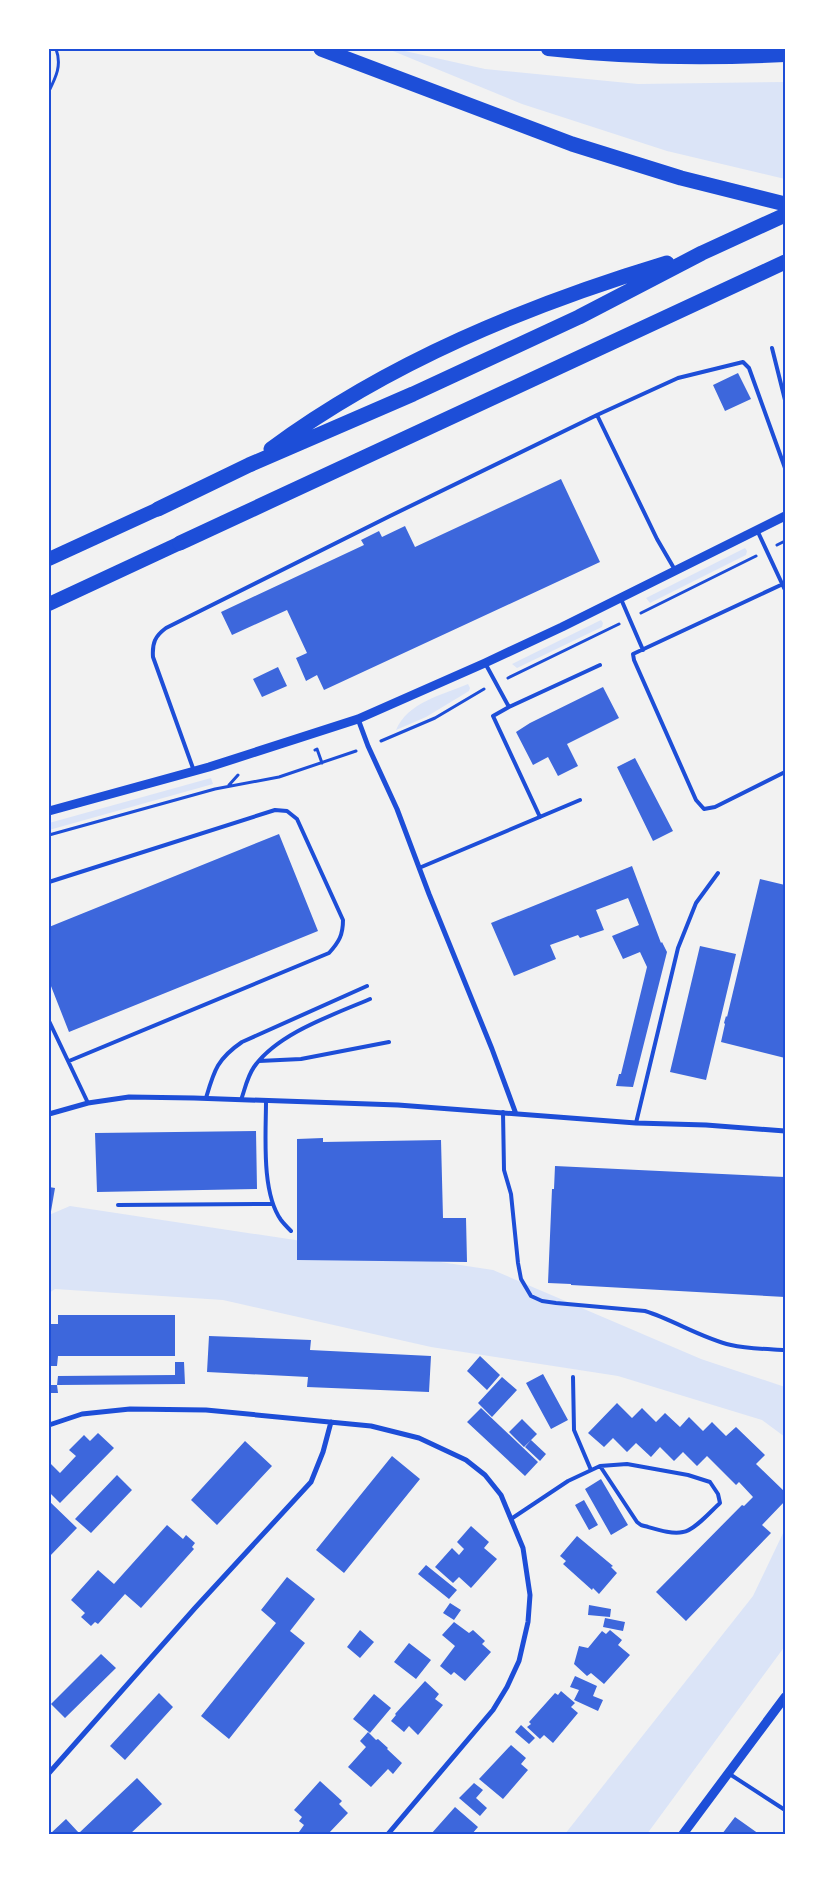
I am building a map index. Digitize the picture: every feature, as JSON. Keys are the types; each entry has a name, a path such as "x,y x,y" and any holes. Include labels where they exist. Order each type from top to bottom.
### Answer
{"highway":[{"path":"320,49 527,128 650,169 785,204"},
{"path":"548,49 690,58 785,55"},
{"path":"49,559 249,465 413,394 571,321 702,253 785,215"},
{"path":"249,465 302,426 400,369 518,315 628,275 702,253"},
{"path":"49,604 465,409 785,262"}],"street":[{"path":"49,811 194,771 289,742 358,718 485,663 785,516"},
{"path":"358,718 368,746 397,809 492,1048 516,1114"},
{"path":"49,1114 88,1103 129,1097 206,1098 398,1105 636,1123 706,1125 785,1131"},
{"path":"49,1424 82,1414 130,1409 206,1410 371,1426 419,1438 466,1460 485,1475 501,1495 523,1548 530,1595 528,1622 516,1670 493,1710 388,1834"},
{"path":"49,1773 195,1608 311,1482 323,1452 331,1422"},
{"path":"683,1834 785,1696"}],"lane":[{"path":"772,348 785,400"},
{"path":"194,771 153,657 152,648 158,634 166,628 390,516 678,378 743,362 749,368 785,468"},
{"path":"597,416 657,539 675,570"},
{"path":"757,530 785,590"},
{"path":"783,584 633,654 696,800 704,809 715,807 785,772"},
{"path":"621,598 643,650"},
{"path":"485,663 509,707"},
{"path":"540,817 493,716 600,665"},
{"path":"419,868 580,800"},
{"path":"49,882 275,810 287,811 297,819 343,920 343,933 338,943 329,953 69,1062"},
{"path":"636,1123 678,948 696,904 718,873"},
{"path":"206,1098 213,1074 227,1052 242,1042 367,986"},
{"path":"241,1100 249,1076 259,1061 276,1045 321,1019 370,999"},
{"path":"49,1021 88,1103"},
{"path":"259,1061 301,1059 389,1042"},
{"path":"266,1101 266,1151 270,1192 280,1220 291,1232"},
{"path":"503,1112 504,1170 511,1194 521,1279 531,1296 542,1301 556,1303 644,1311 732,1346 785,1350"},
{"path":"118,1205 273,1204"},
{"path":"572,1377 574,1430 591,1470"},
{"path":"511,1519 560,1485 600,1466 628,1464 688,1475 710,1482 718,1494 720,1503 691,1529 685,1532 641,1525 637,1522 600,1466"},
{"path":"728,1773 785,1810"}],"path":[{"path":"49,91 59,68 56,49"}],"shaded area":[{"path":"388,49 396,49 485,69 638,84 785,82 785,179 667,151 522,104"},
{"path":"745,548 747,551 746,555 650,603 646,598"},
{"path":"601,620 603,623 602,627 517,668 512,664"},
{"path":"468,684 469,691 426,717 396,730 401,720 417,706"},
{"path":"211,778 213,784 49,830 49,823"},
{"path":"70,1206 493,1270 701,1359 785,1387 785,1437 762,1420 618,1376 431,1347 223,1300 55,1289 49,1293 49,1215"},
{"path":"785,1529 785,1646 647,1834 565,1834 753,1596"}],"building":[{"path":"738,373 751,399 725,411 713,385"},
{"path":"561,479 600,562 324,690 317,675 306,681 296,658 307,653 287,610 232,635 221,612 364,545 361,540 379,531 382,537 405,526 415,547"},
{"path":"278,667 287,686 262,697 253,679"},
{"path":"603,687 619,718 567,744 578,766 558,776 548,757 533,765 516,732 530,723"},
{"path":"635,758 673,831 653,841 617,767"},
{"path":"279,834 318,931 69,1032 49,981 49,927"},
{"path":"632,866 661,943 667,952 633,1087 616,1086 619,1074 621,1074 647,967 640,952 623,959 612,936 639,925 628,898 596,910 604,930 580,938 578,935 550,945 556,959 514,976 491,923"},
{"path":"760,879 785,885 785,1058 721,1042 724,1023"},
{"path":"700,946 736,954 706,1080 670,1072"},
{"path":"256,1131 257,1189 97,1192 95,1133"},
{"path":"323,1138 323,1142 441,1140 443,1218 466,1218 467,1262 297,1260 297,1139"},
{"path":"555,1166 785,1177 785,1297 548,1283 552,1189 554,1189"},
{"path":"49,1187 55,1188 50,1217 49,1217"},
{"path":"58,1315 175,1315 175,1356 58,1356 57,1366 49,1366 49,1324 58,1324"},
{"path":"209,1336 311,1340 310,1350 431,1356 429,1392 307,1387 308,1377 207,1372"},
{"path":"480,1356 500,1375 487,1390 467,1371"},
{"path":"175,1362 184,1362 185,1384 57,1385 58,1376 175,1375"},
{"path":"543,1374 568,1420 551,1429 526,1383"},
{"path":"502,1377 517,1390 492,1417 478,1403"},
{"path":"49,1385 57,1385 58,1393 49,1393"},
{"path":"617,1403 632,1418 642,1408 656,1422 665,1413 680,1427 689,1417 703,1431 712,1422 726,1436 736,1427 765,1455 756,1464 785,1492 785,1501 762,1525 771,1533 686,1621 656,1592 742,1505 744,1506 753,1497 739,1482 736,1485 707,1456 697,1466 683,1452 674,1461 660,1447 651,1457 636,1443 627,1452 613,1438 604,1447 588,1433"},
{"path":"481,1408 538,1462 525,1476 467,1422"},
{"path":"522,1419 537,1434 524,1447 509,1432"},
{"path":"98,1433 114,1448 60,1503 49,1492 49,1462 60,1473 76,1456 69,1450 84,1435 90,1441"},
{"path":"531,1440 546,1454 540,1461 525,1447"},
{"path":"245,1441 272,1466 217,1525 191,1500"},
{"path":"392,1456 420,1479 344,1573 316,1550"},
{"path":"117,1475 132,1490 91,1533 75,1519"},
{"path":"601,1479 628,1525 611,1535 585,1489"},
{"path":"584,1500 598,1525 589,1530 575,1505"},
{"path":"49,1501 77,1528 49,1557"},
{"path":"167,1525 183,1539 186,1535 195,1543 192,1547 194,1549 141,1608 125,1594 98,1624 95,1622 91,1626 81,1617 85,1613 71,1600 98,1570 114,1584"},
{"path":"471,1526 489,1542 484,1548 497,1559 471,1588 459,1577 453,1583 435,1567 452,1548 459,1555 464,1549 457,1542"},
{"path":"577,1536 613,1566 611,1567 617,1573 599,1594 563,1564 566,1561 560,1556"},
{"path":"426,1565 457,1590 449,1599 418,1574"},
{"path":"287,1577 315,1599 290,1631 305,1643 229,1739 201,1716 276,1623 261,1610"},
{"path":"450,1603 461,1610 454,1620 443,1613"},
{"path":"589,1605 611,1609 610,1617 588,1615"},
{"path":"605,1618 625,1622 623,1631 603,1627"},
{"path":"454,1622 469,1633 473,1630 485,1641 482,1644 491,1652 465,1681 454,1672 451,1675 440,1666 455,1646 442,1635"},
{"path":"360,1630 374,1642 360,1658 347,1647"},
{"path":"610,1630 622,1640 618,1645 630,1655 604,1684 591,1673 587,1676 574,1664 579,1646 588,1648 602,1631 606,1634"},
{"path":"409,1643 431,1660 416,1679 394,1662"},
{"path":"101,1654 116,1668 65,1718 51,1704"},
{"path":"575,1676 597,1686 593,1696 603,1700 598,1711 574,1700 579,1690 570,1687"},
{"path":"425,1681 439,1694 435,1699 443,1705 418,1735 409,1726 404,1732 391,1721"},
{"path":"561,1691 575,1703 571,1707 578,1713 553,1743 544,1735 540,1739 527,1727 531,1724 529,1722 555,1693 558,1695"},
{"path":"159,1693 173,1707 125,1760 110,1746"},
{"path":"374,1694 391,1708 370,1733 353,1719"},
{"path":"521,1725 535,1738 529,1744 515,1732"},
{"path":"368,1732 388,1748 402,1763 393,1774 388,1769 371,1787 348,1767 366,1747 360,1741"},
{"path":"511,1745 526,1758 521,1764 528,1770 503,1799 479,1779"},
{"path":"137,1778 162,1804 130,1834 50,1834 66,1819 79,1833"},
{"path":"320,1781 342,1801 339,1804 348,1813 328,1834 302,1834 299,1832 304,1825 299,1821 302,1817 294,1810"},
{"path":"474,1783 483,1790 476,1798 487,1808 480,1816 459,1798"},
{"path":"455,1807 478,1827 472,1834 431,1834"},
{"path":"735,1817 759,1834 722,1834"}]}
